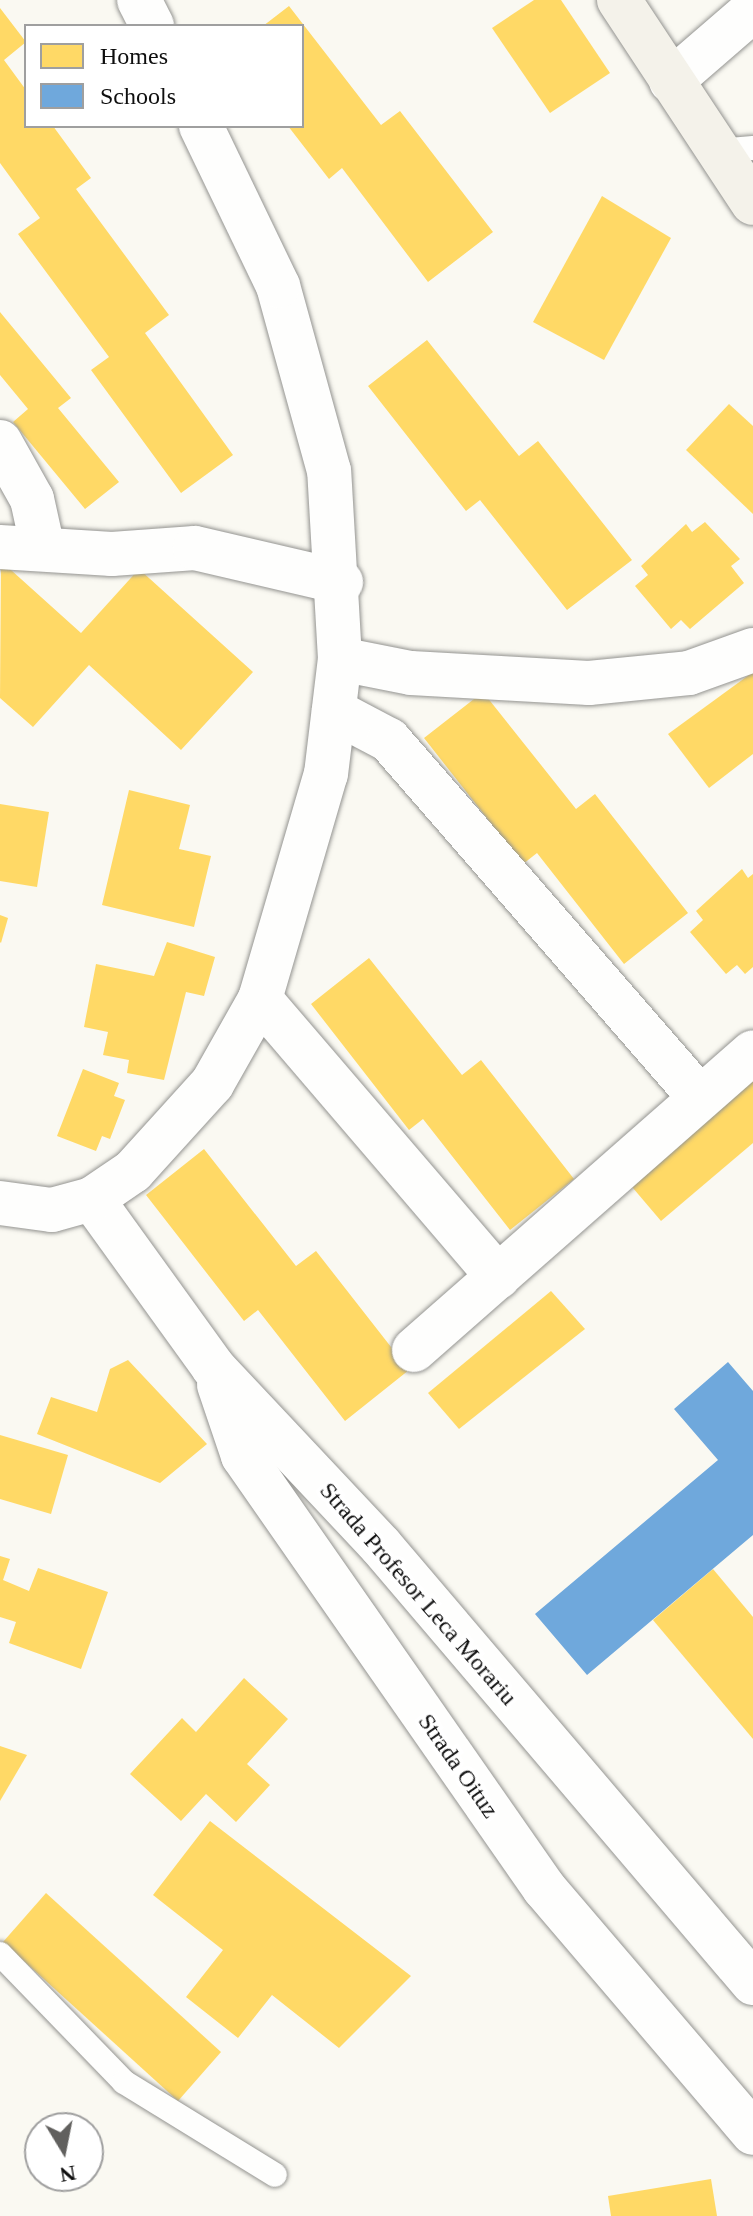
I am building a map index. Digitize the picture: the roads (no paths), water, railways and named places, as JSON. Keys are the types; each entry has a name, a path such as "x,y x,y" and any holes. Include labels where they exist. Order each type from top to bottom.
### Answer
{"street":[{"path":"619,0 671,81 736,150 753,203"},
{"path":"671,81 753,10"},
{"path":"2,1208 52,1210 92,1199 133,1171 212,1084 260,999 304,862 334,711 340,659 341,582 329,471 302,364 278,286 202,128"},
{"path":"0,442 32,499 43,549"},
{"path":"0,547 195,548 341,582"},
{"path":"340,659 411,673 589,683 689,673 753,650"},
{"path":"334,711 389,740 699,1096"},
{"path":"260,999 498,1277"},
{"path":"414,1350 699,1096 753,1052"},
{"name":"Strada Profesor Leca Morariu","path":"92,1199 213,1367 381,1546 753,1983"},
{"name":"Strada Oituz","path":"213,1367 243,1456 508,1838 753,2133"}],"lane":[{"path":"0,1954 124,2082 275,2175"}]}
